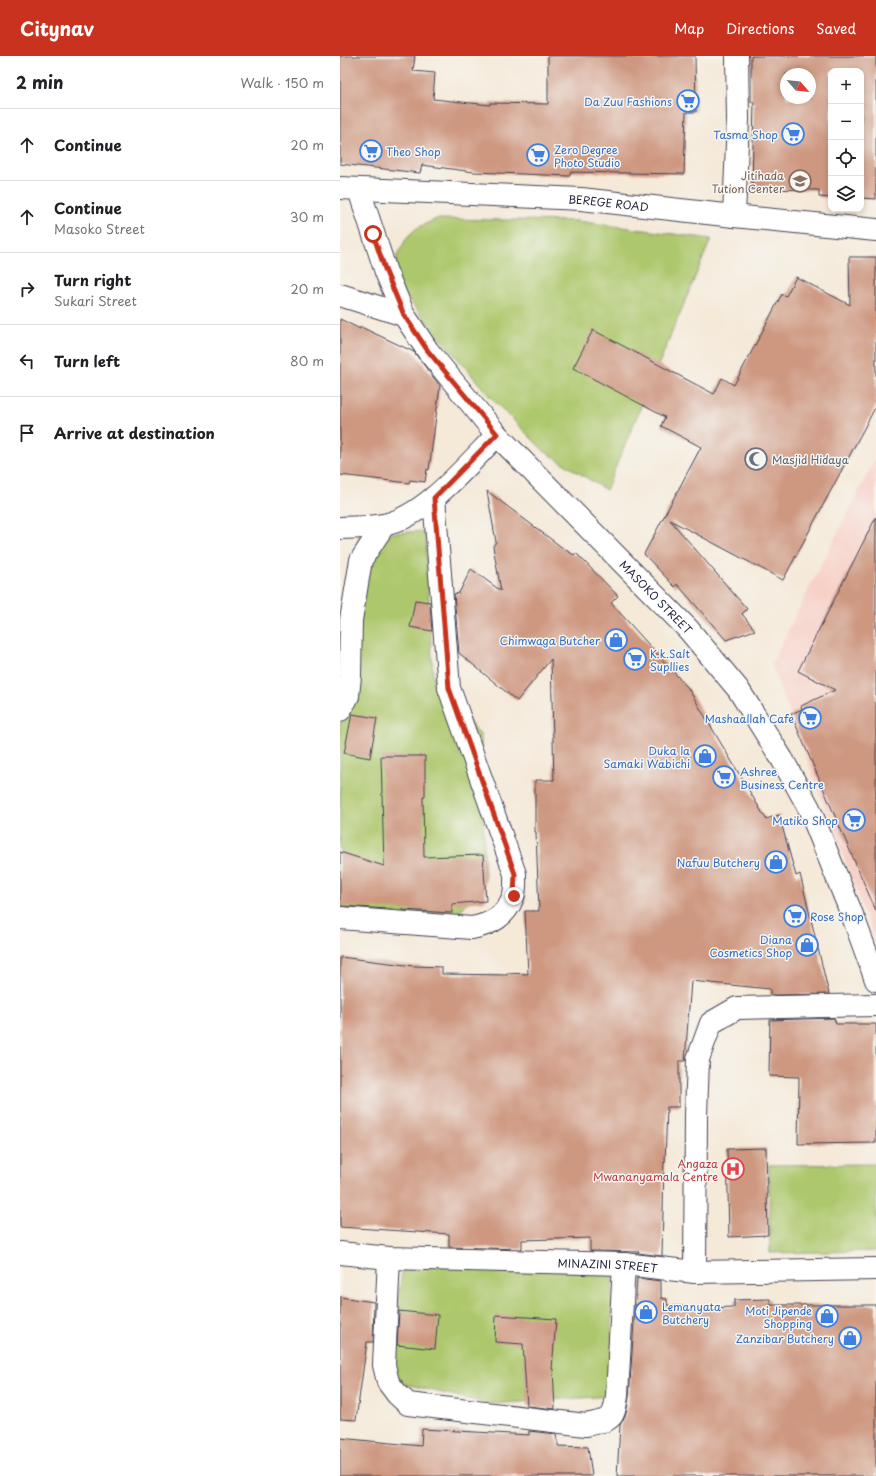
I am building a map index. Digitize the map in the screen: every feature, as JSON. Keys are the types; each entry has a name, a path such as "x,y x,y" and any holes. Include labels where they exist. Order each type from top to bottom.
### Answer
{"street":[{"path":"734,216 738,119 737,56"},
{"name":"BEREGE ROAD","path":"350,189 452,192 581,199 876,230"},
{"name":"MASOKO STREET","path":"350,189 404,315 428,351 497,434 688,629 738,689 782,759 809,808 855,922 876,980"},
{"path":"340,295 404,315"},
{"path":"340,528 384,525 409,516 434,498 497,434"},
{"path":"340,918 472,928 486,925 497,920 505,912 514,896 515,874 449,688 434,498"},
{"path":"340,710 348,696 350,676 351,620 361,560 384,525"},
{"path":"695,1272 696,1115 698,1059 711,1023 738,1008 876,1005"},
{"name":"MINAZINI STREET","path":"340,1253 389,1258 624,1264 695,1272 876,1269"},
{"path":"389,1258 384,1365 388,1382 397,1394 408,1404 586,1425 608,1420 614,1413 617,1388 624,1264"}],"shaded area":[{"path":"876,457 876,943 771,664"}],"green space":[{"path":"436,219 577,221 711,239 606,490 544,451 491,398 396,285 397,255 408,236 417,228"},
{"path":"425,531 433,676 481,736 485,881 457,915 340,915 340,691 359,535"},
{"path":"876,1164 876,1251 770,1253 769,1165"},
{"path":"404,1263 613,1272 611,1396 489,1404 393,1381 393,1323"}],"building":[{"path":"340,56 415,56 413,71 435,73 433,99 490,105 490,103 548,104 548,56 695,56 696,112 686,112 684,174 570,172 570,176 474,172 422,165 420,173 340,164"},
{"path":"751,56 876,56 876,199 864,198 864,68 828,68 828,198 819,197 819,190 752,189 754,102 751,102"},
{"name":"Masjid Hidaya","path":"849,257 876,257 876,406 783,580 670,520 747,609 742,614 755,630 726,640 677,584 675,587 644,554 701,447 661,426 665,417 573,368 593,330 714,394 722,378 734,385 782,294 786,296 796,277 850,305"},
{"path":"340,319 360,329 361,327 414,352 440,386 429,470 427,469 425,482 410,480 409,483 340,475"},
{"path":"487,491 564,549 574,555 576,553 618,596 611,603 688,688 766,819 779,815 796,876 800,874 829,994 770,995 770,989 691,981 685,1061 679,1061 679,1107 667,1107 662,1256 638,1253 639,1252 590,1251 590,1238 522,1240 522,1249 449,1247 449,1234 340,1227 340,957 414,966 442,967 442,974 528,974 525,911 539,911 535,832 535,780 554,780 551,659 517,701 459,653 454,594 459,593 471,569 501,591 493,546 496,542"},
{"path":"876,517 876,911 791,714 802,709 801,706 835,690 798,671"},
{"path":"415,600 430,602 432,631 410,627"},
{"path":"352,714 377,718 370,758 344,753"},
{"path":"381,756 425,756 425,797 423,797 424,857 483,855 486,901 452,904 452,913 340,906 340,852 384,866"},
{"path":"834,1018 836,1024 876,1024 876,1143 798,1144 799,1077 769,1076 770,1020"},
{"path":"766,1148 768,1235 729,1237 727,1149"},
{"path":"637,1278 661,1281 661,1298 667,1299 667,1305 706,1308 734,1307 734,1300 770,1299 770,1305 876,1305 876,1476 617,1476 620,1425 626,1414 629,1397"},
{"path":"340,1297 374,1302 373,1342 367,1342 356,1420 340,1419"},
{"path":"399,1311 438,1315 435,1349 397,1345"},
{"path":"496,1315 556,1319 552,1369 555,1409 527,1406 523,1344 495,1342"},
{"path":"422,1429 529,1435 529,1431 556,1434 558,1446 588,1447 592,1476 340,1476 340,1438 421,1446"}],"place":[{"name":"Da Zuu Fashions","path":"688,101"},
{"name":"Tasma Shop","path":"793,134"},
{"name":"Theo Shop","path":"371,151"},
{"name":"Zero Degree Photo Studio","path":"538,155"},
{"name":"Jitihada Tution Center","path":"800,181"},
{"name":"Masjid Hidaya","path":"756,459"},
{"name":"Chimwaga Butcher","path":"616,640"},
{"name":"K.k.Salt Supllies","path":"635,659"},
{"name":"Mashaallah Cafe","path":"810,718"},
{"name":"Duka la Samaki Wabichi","path":"705,756"},
{"name":"Ashree Business Centre","path":"724,777"},
{"name":"Matiko Shop","path":"854,820"},
{"name":"Nafuu Butchery","path":"776,862"},
{"name":"Rose Shop","path":"795,916"},
{"name":"Diana Cosmetics Shop","path":"807,945"},
{"name":"Angaza Mwananyamala Centre","path":"733,1169"},
{"name":"Lemanyata Butchery","path":"646,1312"},
{"name":"Moti Jipende Shopping","path":"827,1316"},
{"name":"Zanzibar Butchery","path":"850,1338"}],"route":[{"path":"373,234 386,272 404,315 428,351 497,434 434,498 449,688 515,874 514,896"}]}
